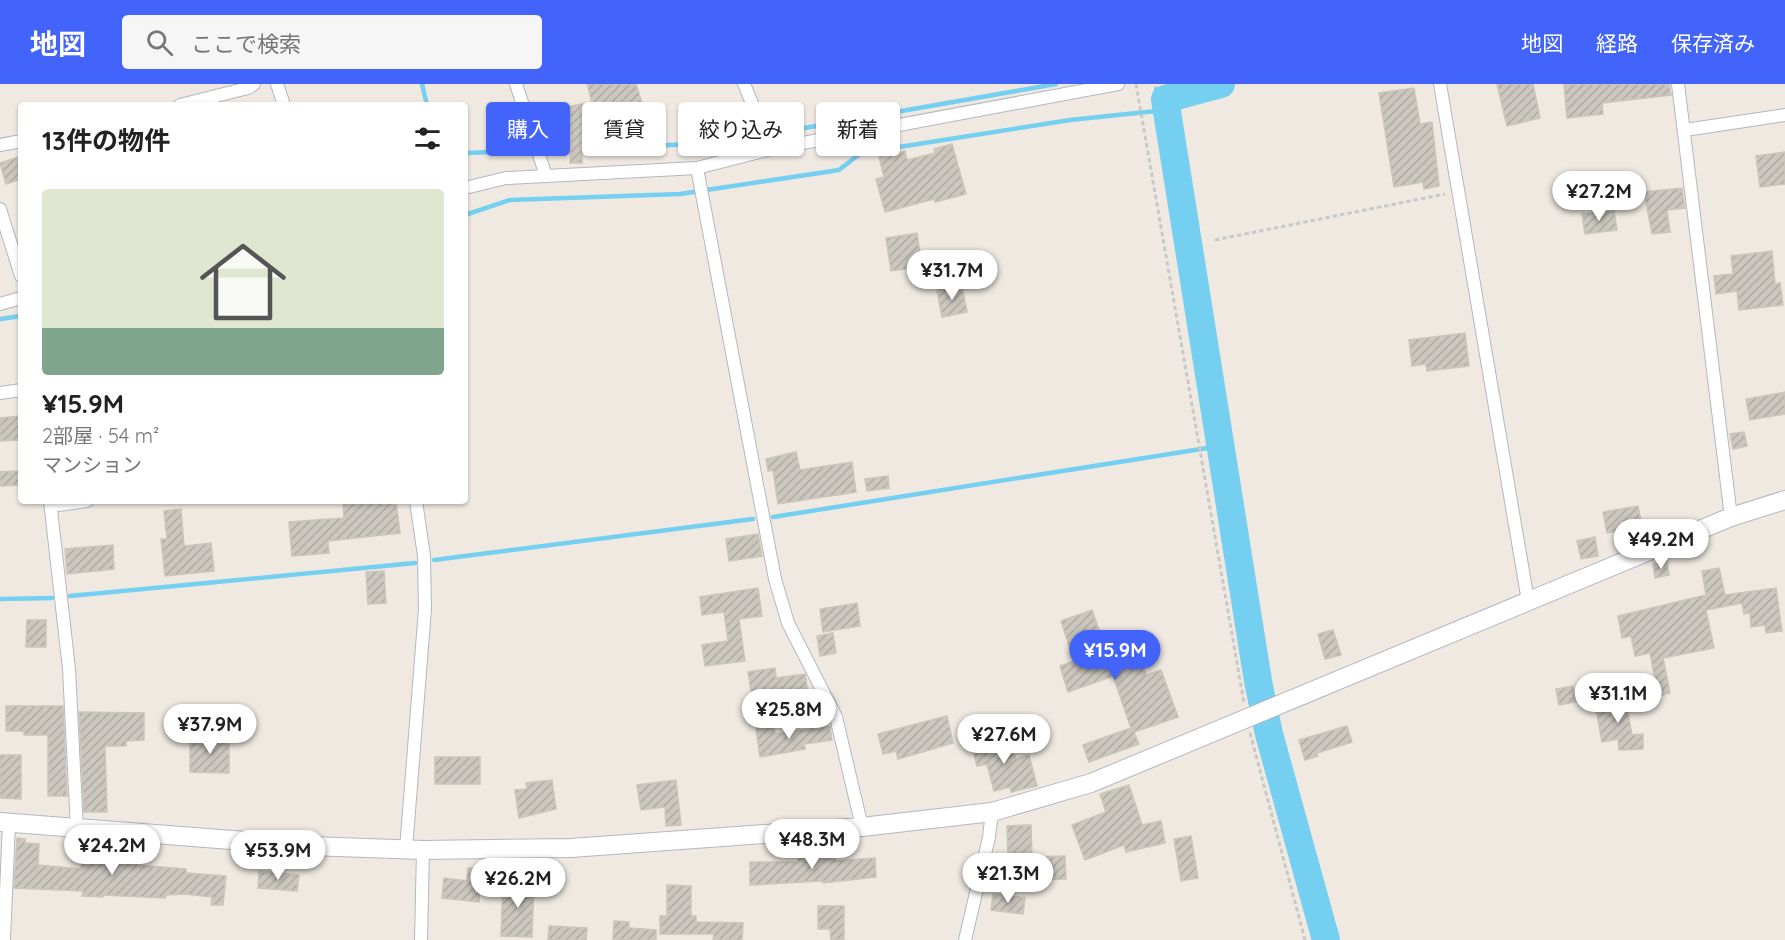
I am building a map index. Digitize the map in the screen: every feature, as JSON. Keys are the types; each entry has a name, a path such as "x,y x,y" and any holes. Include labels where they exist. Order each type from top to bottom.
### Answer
{"street":[{"path":"192,102 248,88 254,84"},
{"path":"277,84 283,102"},
{"path":"516,84 546,176"},
{"path":"744,84 751,102"},
{"path":"804,143 1118,84"},
{"path":"1440,84 1528,601"},
{"path":"1678,84 1731,517"},
{"path":"1685,130 1785,115"},
{"path":"0,145 18,142"},
{"path":"468,188 506,178 697,168 744,156"},
{"path":"697,168 775,579 788,623 836,717 862,828"},
{"path":"0,209 18,266"},
{"path":"0,304 18,299"},
{"path":"0,393 18,390"},
{"path":"4,940 4,823 309,846 414,849 571,848 862,828 992,812 1091,783 1731,517 1785,500"},
{"path":"51,504 69,669 77,829"},
{"path":"416,504 424,556 425,609 414,849 421,940"},
{"path":"965,940 989,837 992,812"}],"path":[{"path":"1136,84 1247,718 1305,940"},
{"path":"1215,240 1458,191"}],"building":[{"path":"587,84 636,84 642,102 592,102"},
{"path":"1497,84 1533,84 1540,118 1507,126"},
{"path":"1564,84 1669,84 1671,95 1602,103 1603,114 1567,118"},
{"path":"1414,88 1420,124 1432,122 1439,186 1424,189 1423,182 1394,187 1379,93"},
{"path":"582,104 582,163 570,163 570,106"},
{"path":"952,144 966,194 935,202 934,199 885,212 876,179 884,177 879,157 900,156 900,152 905,151 907,160 935,153 934,149"},
{"path":"1785,152 1785,184 1760,187 1756,156"},
{"path":"18,157 18,180 6,184 0,163"},
{"path":"1682,188 1685,208 1667,210 1670,232 1652,234 1644,192"},
{"path":"1614,211 1617,230 1585,234 1582,214"},
{"path":"917,233 922,267 891,271 886,238"},
{"path":"1772,251 1775,284 1780,283 1783,305 1739,310 1737,291 1716,294 1714,276 1733,274 1731,256"},
{"path":"962,286 967,312 942,317 937,290"},
{"path":"1465,333 1469,366 1427,371 1426,364 1412,366 1409,340"},
{"path":"1785,392 1785,414 1750,420 1746,399"},
{"path":"18,416 18,440 0,441 0,418"},
{"path":"1744,432 1747,446 1733,449 1730,434"},
{"path":"796,452 800,470 852,462 856,492 778,504 773,470 768,471 766,459"},
{"path":"18,471 18,485 0,486 0,472"},
{"path":"888,476 889,488 867,491 865,479"},
{"path":"343,504 396,504 400,533 328,541 329,553 292,556 289,522 344,518"},
{"path":"1638,506 1642,527 1607,533 1603,512"},
{"path":"181,509 184,546 211,543 214,571 165,576 161,539 167,539 164,511"},
{"path":"758,534 762,556 729,561 726,539"},
{"path":"1595,537 1598,556 1581,559 1577,541"},
{"path":"113,545 114,569 67,574 65,549"},
{"path":"1667,561 1669,575 1655,578 1653,564"},
{"path":"1719,568 1725,595 1776,588 1782,631 1766,633 1765,625 1751,627 1750,613 1744,614 1742,603 1706,610 1714,648 1663,658 1670,693 1658,696 1650,653 1635,656 1631,636 1622,638 1618,616 1706,595 1702,571"},
{"path":"384,571 386,603 368,604 366,572"},
{"path":"758,588 762,616 739,619 745,661 705,666 702,645 728,641 724,612 702,615 700,597"},
{"path":"857,603 860,626 823,632 820,609"},
{"path":"1092,610 1104,644 1131,634 1146,675 1161,670 1178,717 1134,732 1139,744 1089,762 1083,745 1131,728 1113,676 1068,692 1060,666 1074,661 1061,621"},
{"path":"27,620 46,620 46,647 26,647"},
{"path":"1333,630 1341,655 1325,659 1318,634"},
{"path":"833,633 836,653 820,656 817,636"},
{"path":"775,668 776,678 805,674 808,693 780,697 780,693 752,697 748,672"},
{"path":"1573,686 1576,702 1559,705 1556,689"},
{"path":"1624,692 1632,735 1643,734 1643,749 1619,750 1618,739 1602,742 1596,709 1612,706 1610,694"},
{"path":"6,706 63,706 67,796 48,796 48,735 24,735 24,731 6,731"},
{"path":"79,712 144,713 144,740 126,741 126,746 105,746 107,812 84,812"},
{"path":"947,716 953,743 898,759 896,751 883,754 878,734"},
{"path":"830,726 832,740 804,744 805,749 760,757 756,729 774,727 775,734"},
{"path":"1347,726 1352,742 1317,753 1318,756 1305,760 1299,740"},
{"path":"983,735 985,744 1005,739 1009,755 1014,754 1016,759 1029,755 1037,786 1011,792 1010,787 994,791 987,764 977,766 970,738"},
{"path":"190,738 229,738 229,773 190,772"},
{"path":"0,755 21,755 21,799 0,798"},
{"path":"435,757 480,757 480,784 435,784"},
{"path":"552,780 556,809 519,818 515,790 527,789 526,783"},
{"path":"676,780 681,825 666,826 665,807 641,810 637,785"},
{"path":"1129,785 1142,825 1161,821 1165,843 1126,852 1124,845 1085,860 1072,825 1106,812 1100,794"},
{"path":"1031,825 1032,856 1008,857 1007,826"},
{"path":"1191,836 1198,878 1181,881 1174,839"},
{"path":"17,838 25,839 25,843 39,844 38,865 81,869 83,842 107,844 106,858 138,860 137,865 186,869 186,873 226,876 223,905 211,905 212,897 184,894 166,895 165,898 103,895 103,897 82,896 83,891 14,888"},
{"path":"835,854 836,861 875,858 876,877 823,883 823,881 750,885 750,862 798,862 798,857"},
{"path":"1065,856 1066,879 1034,880 1034,857"},
{"path":"468,868 482,869 479,902 442,898 444,878 467,881"},
{"path":"259,871 299,875 297,891 258,888"},
{"path":"503,882 534,883 532,937 501,936"},
{"path":"667,885 691,886 691,916 696,916 696,922 743,923 742,940 713,940 714,934 660,934 660,916 667,916"},
{"path":"993,894 1025,898 1023,914 991,910"},
{"path":"818,906 844,906 844,940 831,940 830,929 818,929"},
{"path":"614,921 629,922 629,928 656,930 656,940 613,940"},
{"path":"549,926 587,928 586,940 548,940"}],"waterway":[{"path":"422,84 426,102"},
{"path":"804,128 1056,84"},
{"path":"1221,84 1165,99 1258,681 1269,734 1326,940"},
{"path":"1156,89 1165,99"},
{"path":"468,214 510,200 680,194 839,170 861,153 1070,120 1166,110"},
{"path":"570,149 678,145"},
{"path":"468,153 486,152"},
{"path":"0,319 18,316"},
{"path":"773,517 1220,446"},
{"path":"434,560 753,519"},
{"path":"70,596 415,563"},
{"path":"0,599 52,598"}]}
